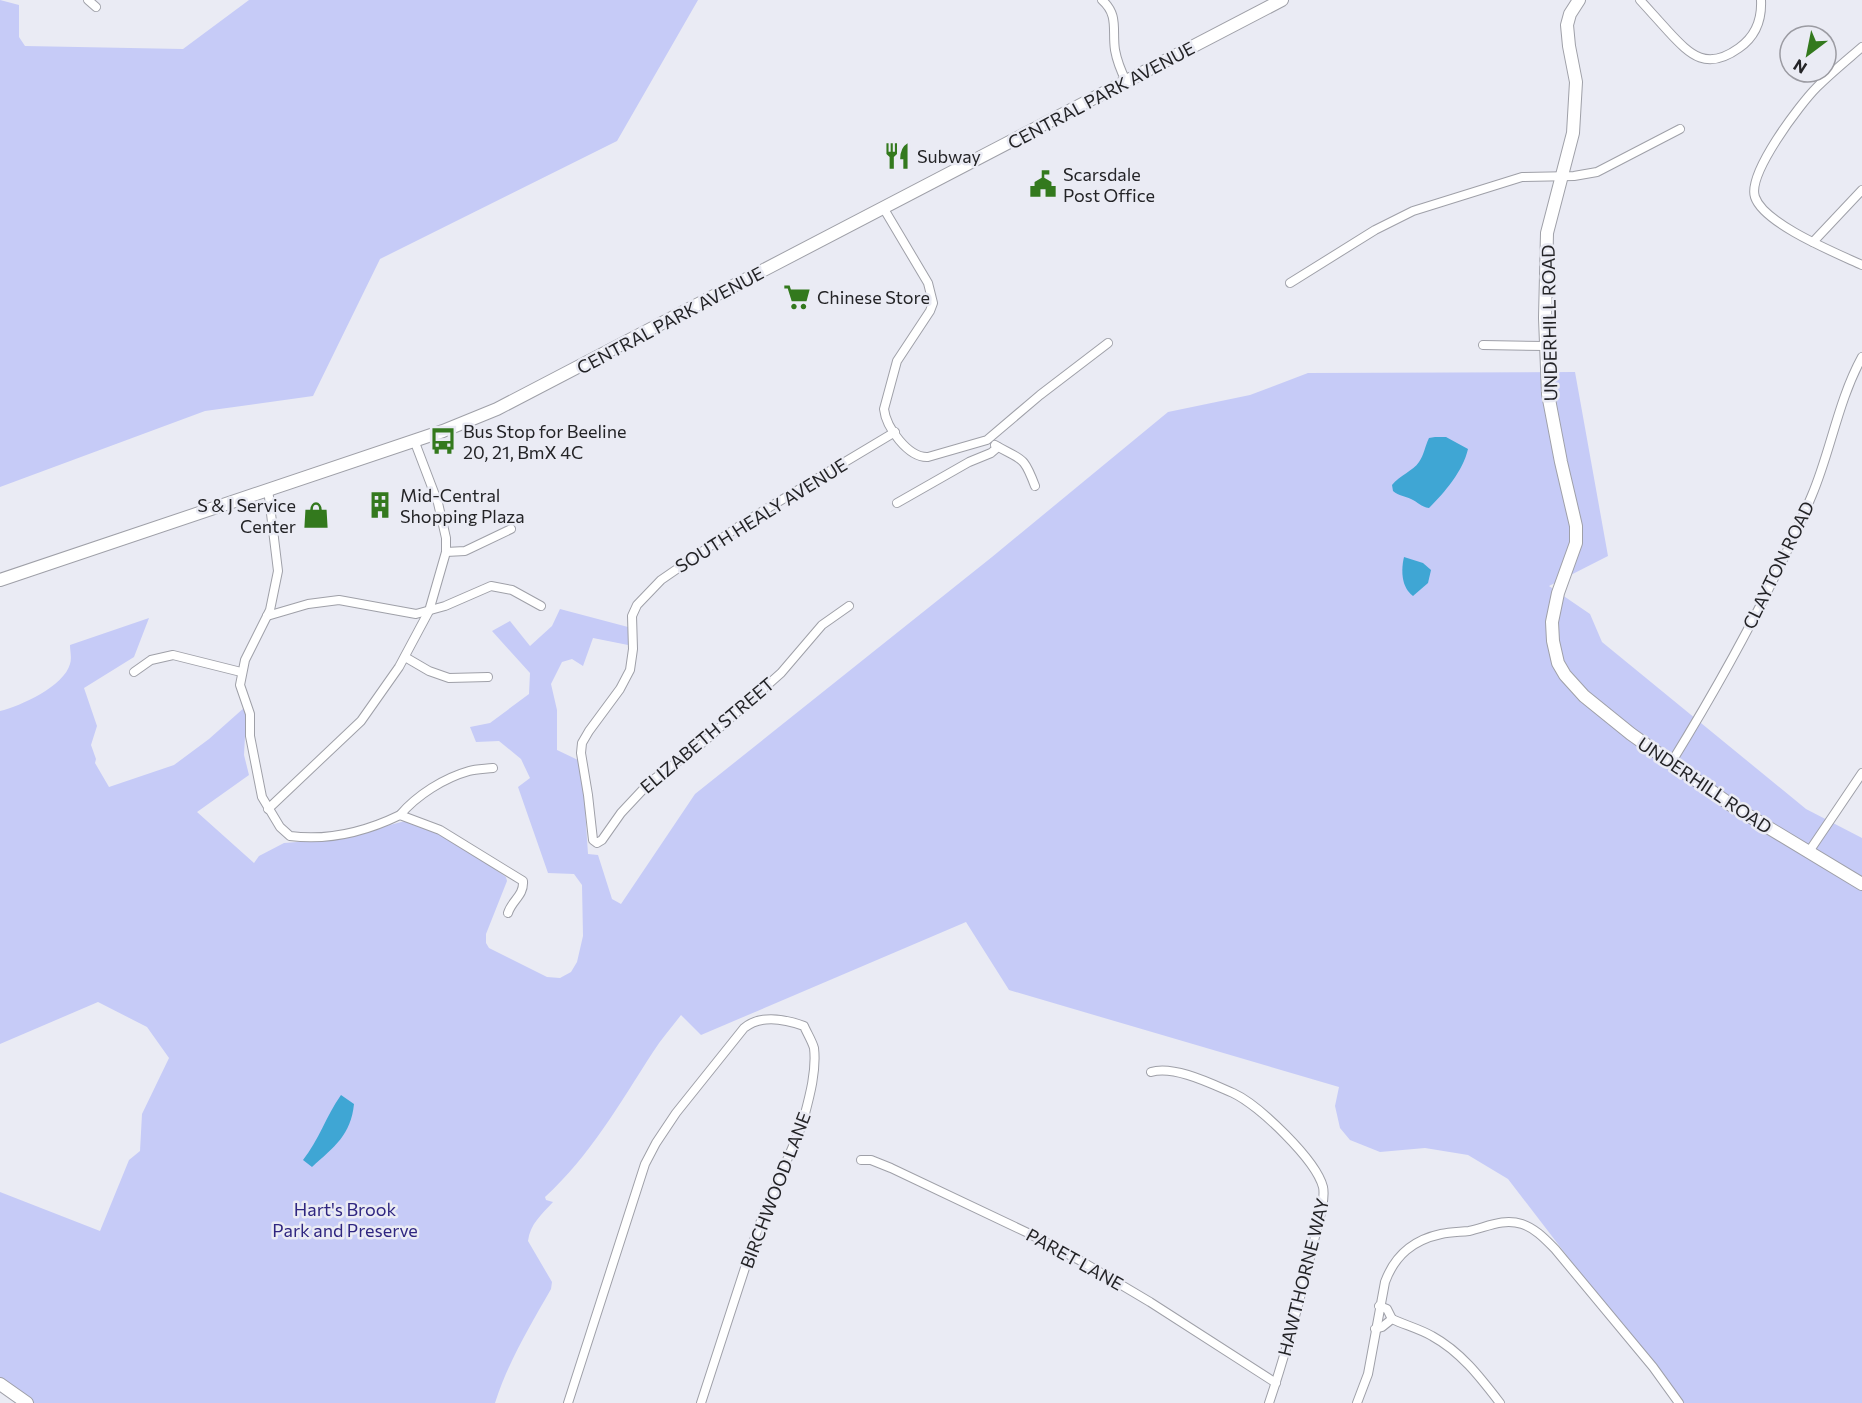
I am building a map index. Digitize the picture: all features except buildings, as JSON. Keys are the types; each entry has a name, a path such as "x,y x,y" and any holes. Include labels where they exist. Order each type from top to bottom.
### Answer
{"main road":[{"name":"CENTRAL PARK AVENUE","path":"0,580 414,440 524,397 1282,0"},
{"name":"UNDERHILL ROAD","path":"1579,0 1570,14 1567,25 1576,82 1573,133 1547,233 1548,394 1560,462 1576,526 1576,543 1558,593 1552,622 1558,663 1565,675 1584,696 1631,734 1731,805 1862,884"},
{"path":"0,1384 27,1403"}],"street":[{"path":"88,0 96,7"},
{"path":"1102,0 1110,6 1114,17 1114,48 1118,66 1126,81"},
{"path":"1640,0 1687,51 1701,58 1716,60 1746,44 1756,31 1762,15 1761,0"},
{"path":"1862,47 1817,87 1778,136 1755,180 1754,196 1763,210 1779,224 1862,265"},
{"path":"1290,283 1375,230 1413,211 1522,177 1562,177 1598,171 1680,129"},
{"path":"1813,242 1862,190"},
{"path":"884,209 928,283 933,303 895,366 884,409 894,432 916,456 924,458 987,440 1040,395 1108,344"},
{"path":"1483,345 1546,346"},
{"name":"CLAYTON ROAD","path":"1671,763 1721,681 1798,527 1814,492 1844,394 1862,357"},
{"name":"SOUTH HEALY AVENUE","path":"595,842 591,833 581,753 582,743 620,689 630,670 633,649 632,616 639,602 661,580 748,520 894,432"},
{"path":"268,809 361,721 405,657 429,611 446,552 446,538 438,503 414,440"},
{"path":"987,440 1025,462 1035,486"},
{"path":"897,503 969,462 991,453 998,447"},
{"path":"268,489 278,571 267,616 244,660 240,686 250,714 251,743 262,797 268,809 290,836 304,838 339,835 377,826 400,815 433,787 470,771 493,768"},
{"path":"446,552 465,551 511,529"},
{"path":"267,616 308,604 339,600 412,614 429,611 491,586 512,590 541,606"},
{"name":"ELIZABETH STREET","path":"595,842 602,840 621,813 650,782 699,746 781,673 822,625 849,606"},
{"path":"134,672 151,660 173,655 241,672"},
{"path":"405,657 429,671 449,678 488,677"},
{"path":"1808,853 1862,773"},
{"path":"400,815 440,830 523,881 521,895 511,905 508,913"},
{"name":"BIRCHWOOD LANE","path":"568,1403 637,1184 656,1143 676,1113 744,1028 752,1021 786,1019 804,1026 814,1047 807,1107 802,1125 758,1228 700,1403"},
{"name":"HAWTHORNE WAY","path":"1151,1072 1160,1070 1179,1073 1240,1096 1279,1128 1300,1151 1320,1179 1324,1190 1300,1302 1269,1403"},
{"name":"PARET LANE","path":"861,1160 871,1160 891,1168 1057,1248 1150,1302 1276,1383"},
{"path":"1357,1403 1368,1374 1379,1306 1389,1271 1400,1254 1421,1239 1442,1233 1469,1231 1493,1222 1522,1224 1539,1234 1567,1262 1653,1367 1679,1403"},
{"path":"1379,1306 1387,1309 1392,1319 1431,1335 1452,1349 1474,1369 1500,1403"},
{"path":"1376,1329 1392,1319"}],"green space":[{"path":"0,0 19,5 19,37 25,46 183,49 249,0 698,0 617,141 380,259 313,396 205,411 0,487"},
{"name":"Hart's Brook Park and Preserve","path":"1575,372 1608,556 1549,586 1590,614 1602,642 1806,809 1862,838 1862,1403 1680,1403 1508,1179 1468,1155 1425,1148 1380,1152 1350,1140 1340,1128 1335,1106 1339,1087 1009,990 966,922 701,1035 681,1015 656,1047 590,1147 545,1197 546,1200 553,1202 534,1224 528,1241 552,1282 551,1289 513,1359 495,1403 34,1403 0,1379 0,1192 100,1231 129,1160 140,1151 142,1114 169,1058 147,1027 98,1002 0,1044 0,711 30,700 59,680 70,664 70,645 149,618 134,657 84,688 97,726 91,745 96,759 95,763 109,787 174,765 209,739 245,707 249,721 244,755 249,775 197,812 254,863 259,856 284,843 337,839 405,821 446,835 506,877 507,881 486,934 486,943 489,948 547,977 560,978 571,972 577,962 583,936 582,885 574,874 548,873 518,787 530,778 521,759 499,741 476,742 470,727 490,723 529,694 530,673 492,631 510,621 530,646 552,626 560,609 628,627 628,645 593,638 583,666 572,659 562,662 551,684 557,710 557,750 578,760 583,777 588,854 598,855 612,899 621,904 695,794 992,557 1168,412 1250,395 1308,373"}],"shaded area":[{"path":"1446,437 1468,449 1458,473 1429,508 1395,493 1392,485 1416,465 1429,438"},
{"path":"1404,557 1423,563 1431,570 1428,583 1413,596 1406,588 1403,578"},
{"path":"341,1095 354,1104 349,1124 340,1140 312,1167 303,1160"}],"place":[{"name":"Subway","path":"897,156"},
{"name":"Scarsdale Post Office","path":"1043,184"},
{"name":"Chinese Store","path":"797,297"},
{"name":"Bus Stop for Beeline 20, 21, BmX 4C","path":"443,441"},
{"name":"Mid-Central Shopping Plaza","path":"380,505"},
{"name":"S & J Service Center","path":"316,515"}]}
